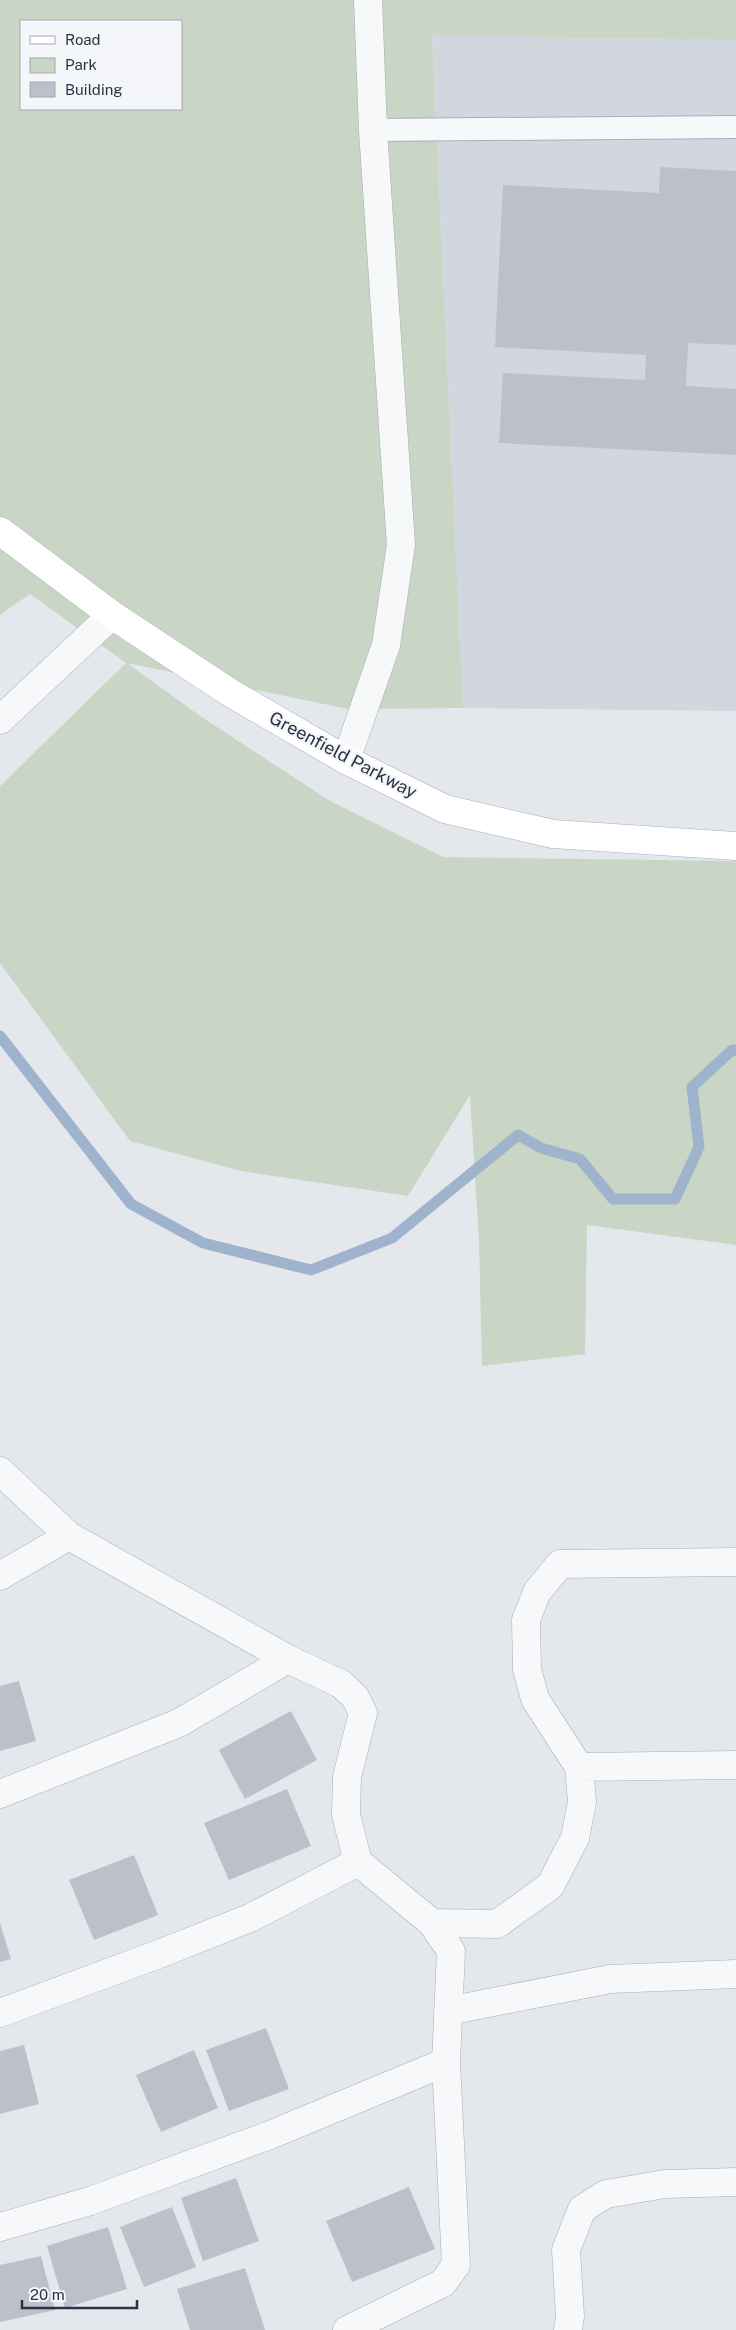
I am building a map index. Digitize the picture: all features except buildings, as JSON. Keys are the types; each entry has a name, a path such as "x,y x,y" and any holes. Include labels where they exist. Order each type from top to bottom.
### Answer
{"main road":[{"name":"Greenfield Parkway","path":"0,531 112,614 229,692 346,760 445,809 553,834 736,846"}],"street":[{"path":"346,760 386,645 401,545 373,130 368,0"},
{"path":"0,720 112,614"},
{"path":"0,1471 69,1536 288,1659 341,1684 355,1697 363,1713 347,1777 346,1815 358,1862 432,1924 451,1951 446,2062 456,2265 443,2283 347,2330"},
{"path":"0,1576 69,1536"},
{"path":"432,1924 497,1924 550,1886 575,1838 582,1802 579,1767 535,1699 527,1669 526,1620 537,1592 560,1564 736,1562"},
{"path":"0,1794 179,1723 288,1659"},
{"path":"579,1767 736,1765"},
{"path":"0,2013 250,1918 358,1862"},
{"path":"448,2010 610,1979 736,1974"},
{"path":"0,2227 90,2201 261,2138 446,2062"},
{"path":"568,2330 570,2316 566,2250 582,2209 606,2194 622,2191 665,2184 736,2182"}],"lane":[{"path":"373,130 736,127"}],"shaded area":[{"path":"432,34 736,40 736,711 463,708"}],"green space":[{"path":"0,0 736,0 736,40 432,35 463,708 348,709 127,663 200,716 330,801 443,857 736,861 736,1245 587,1225 585,1354 482,1366 479,1241 470,1095 408,1196 241,1171 130,1141 0,963 0,786 126,663 30,594 0,615"}],"waterway":[{"path":"0,1036 131,1204 203,1243 311,1270 392,1238 518,1135 541,1148 580,1159 613,1199 675,1199 699,1147 692,1087 732,1050 736,1050"}]}
